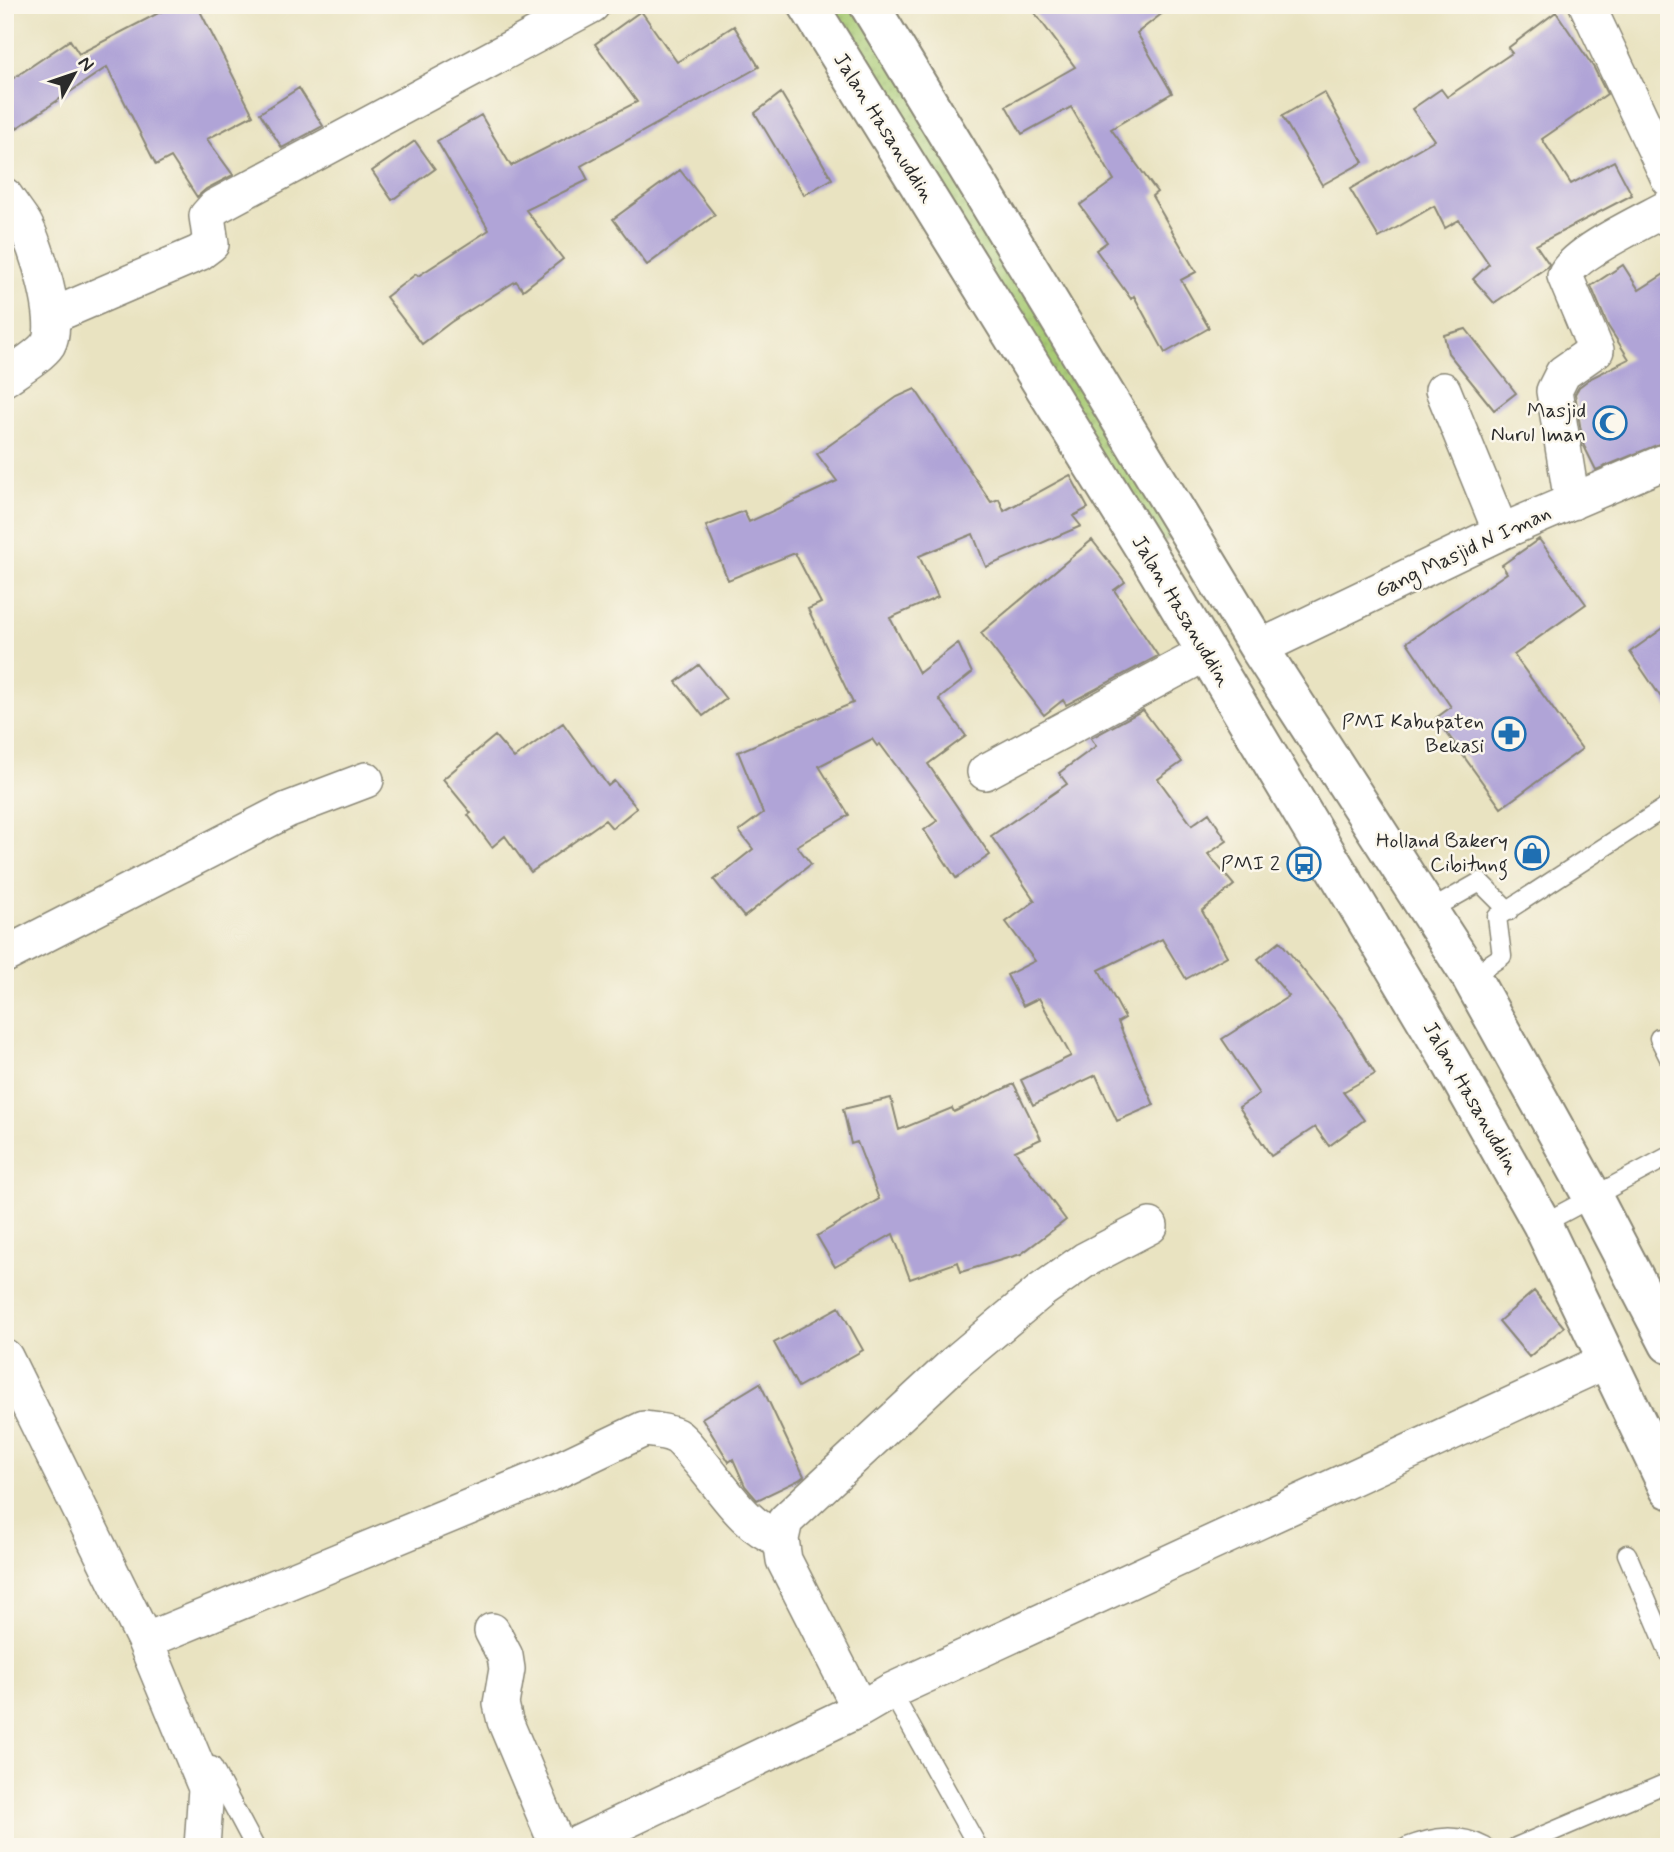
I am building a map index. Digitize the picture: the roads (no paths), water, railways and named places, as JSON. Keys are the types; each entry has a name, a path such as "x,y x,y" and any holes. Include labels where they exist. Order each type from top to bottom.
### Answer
{"highway":[{"name":"Jalan Hasanuddin","path":"808,5 1146,551 1451,1062 1542,1224 1669,1489"},
{"path":"869,5 1189,528 1259,648 1471,977 1592,1196 1669,1344"},
{"path":"1146,551 1189,528"}],"street":[{"path":"52,316 199,253 211,244 207,216 215,207 592,5"},
{"path":"1587,5 1669,179"},
{"path":"5,196 15,231 48,292 52,334 47,346 5,378"},
{"path":"1572,502 1554,391 1563,373 1597,350 1565,276 1568,268 1587,253 1669,207"},
{"path":"1443,390 1501,532"},
{"name":"Gang Masjid N Iman","path":"1259,648 1501,532 1669,460"},
{"path":"985,772 1206,653"},
{"path":"5,956 287,810 366,780"},
{"path":"860,1709 784,1560 781,1538 785,1521 955,1363 1042,1290 1085,1260 1150,1226"},
{"path":"5,1357 145,1641 206,1788 202,1847"},
{"path":"570,1847 860,1709 891,1691 1608,1360"},
{"path":"145,1641 554,1472 644,1429 678,1437 714,1476 739,1510 766,1534 781,1538"},
{"path":"492,1631 505,1656 507,1669 500,1704 505,1721 558,1847"}],"lane":[{"path":"1471,977 1502,956 1497,917 1669,805"},
{"path":"1429,911 1480,883 1509,911"},
{"path":"1659,1038 1669,1058"},
{"path":"1542,1224 1669,1156"},
{"path":"1627,1554 1669,1653"},
{"path":"145,1641 255,1847"},
{"path":"891,1691 978,1847"},
{"path":"1516,1847 1669,1782"},
{"path":"1407,1847 1430,1838 1468,1838 1485,1847"}],"place":[{"name":"Masjid Nurul Iman","path":"1610,423"},
{"name":"PMI Kabupaten Bekasi","path":"1509,734"},
{"name":"Holland Bakery Cibitung","path":"1532,853"},
{"name":"PMI 2","path":"1304,864"}]}
